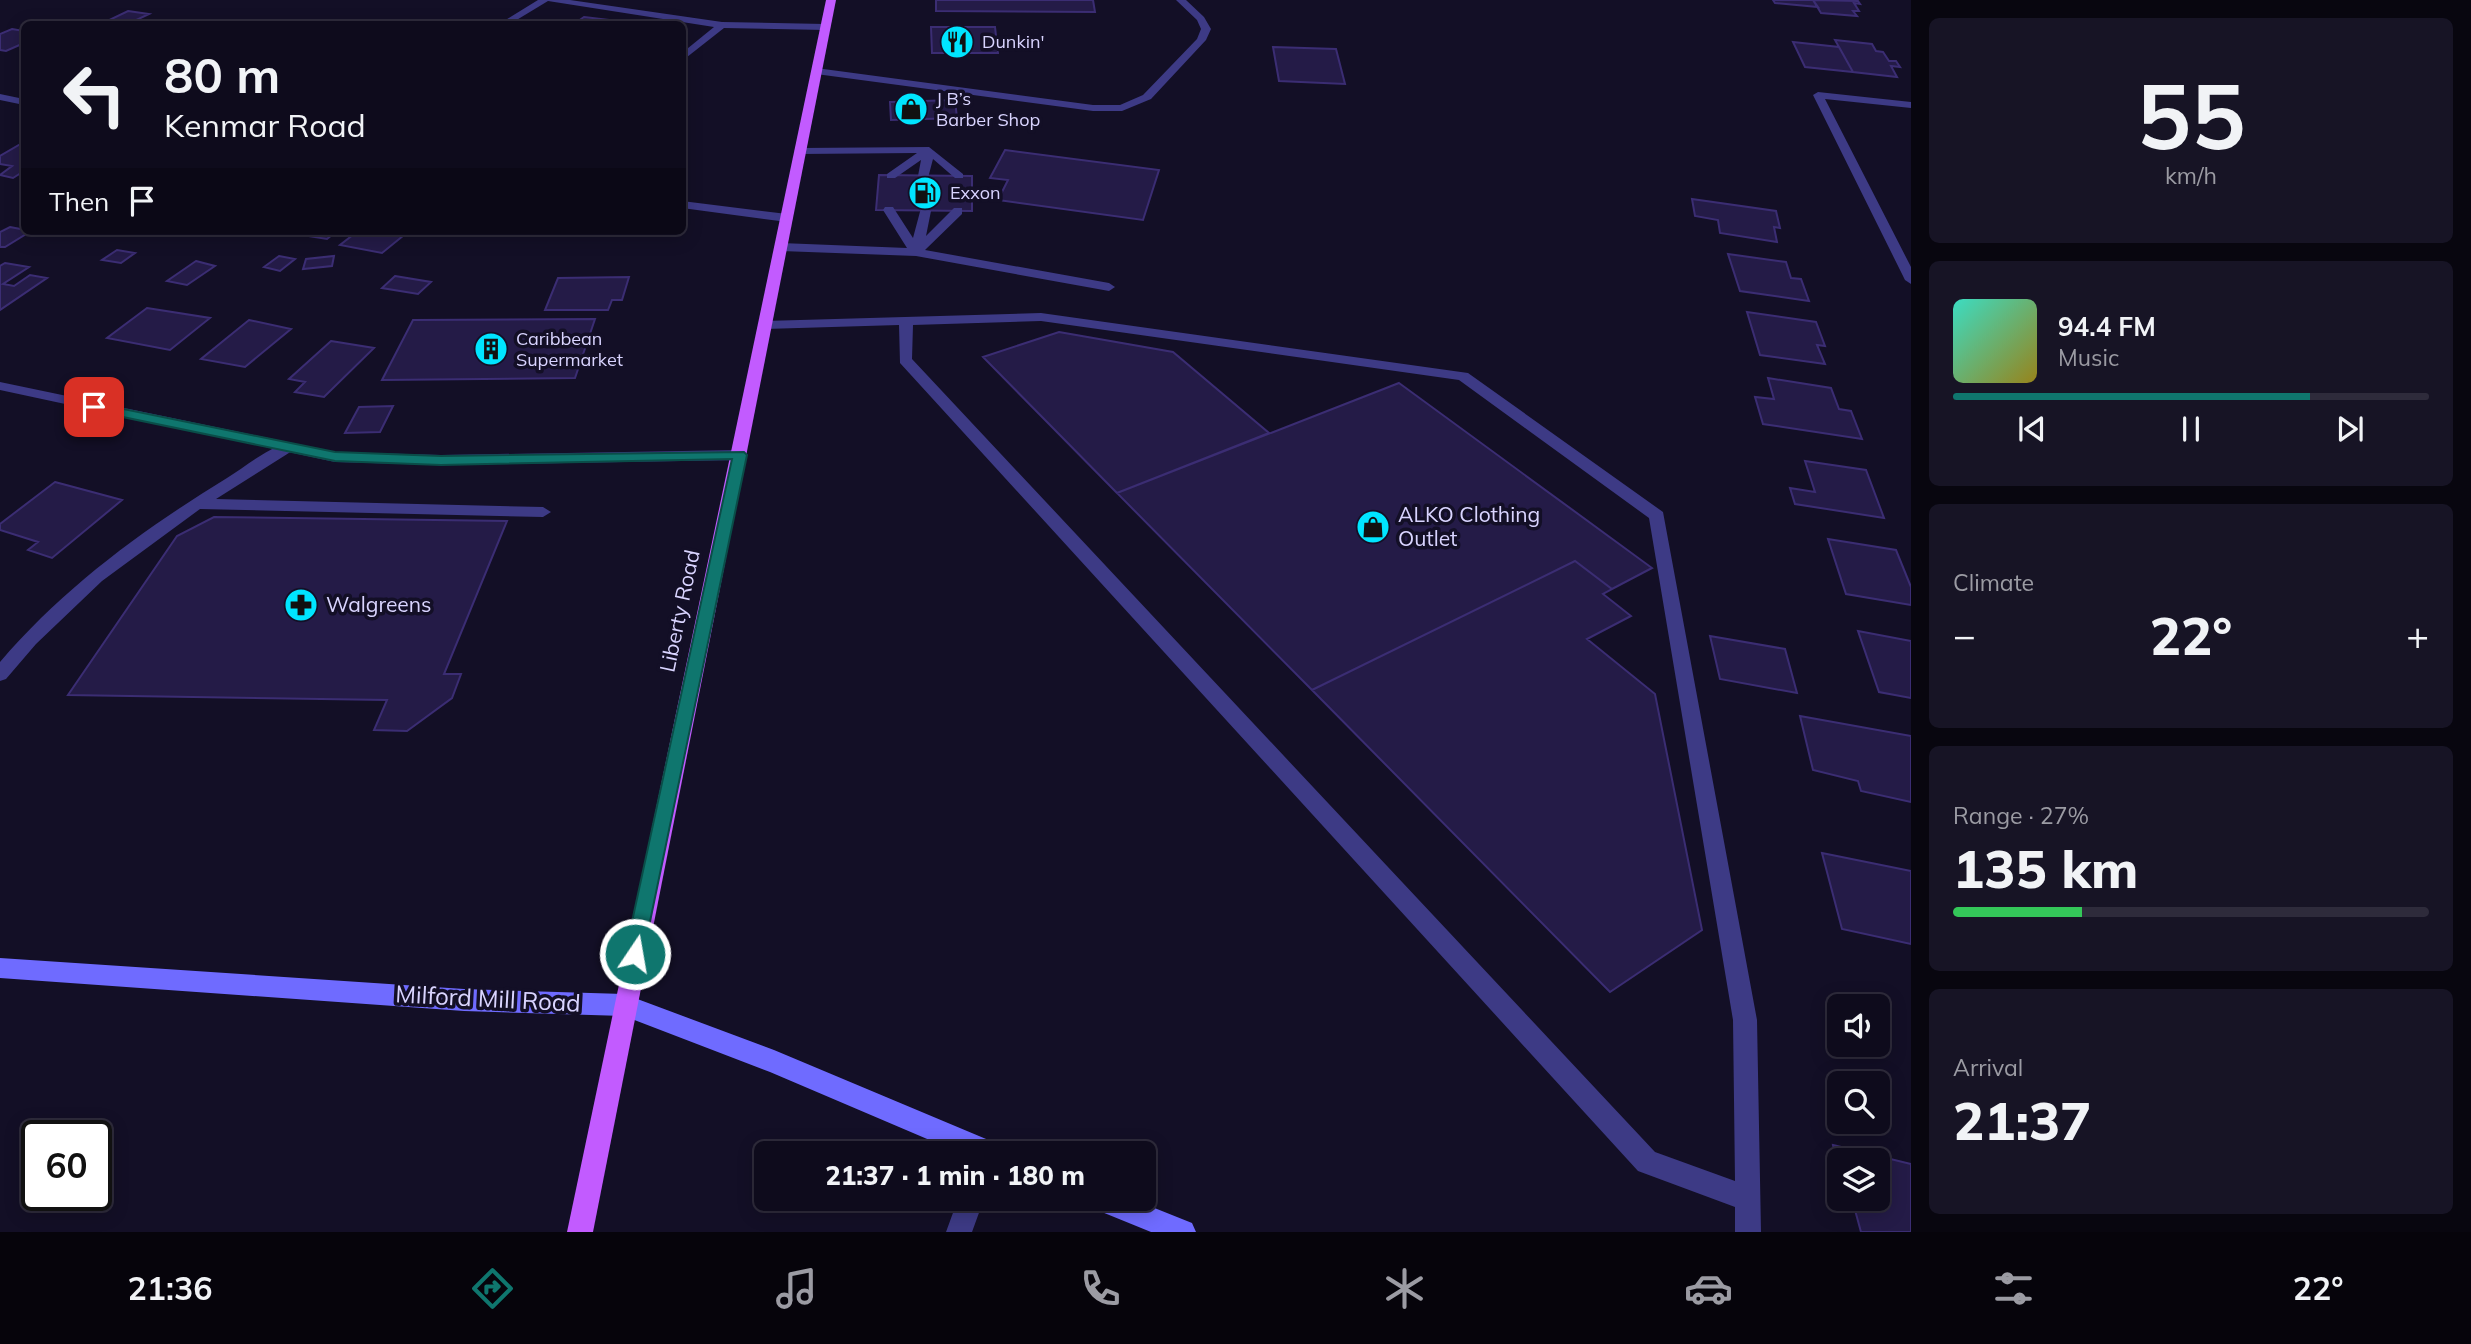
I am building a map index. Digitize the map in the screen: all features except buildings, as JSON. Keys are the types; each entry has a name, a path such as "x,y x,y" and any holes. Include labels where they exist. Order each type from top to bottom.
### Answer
{"main road":[{"name":"Liberty Road","path":"579,1232 831,0"},
{"name":"Milford Mill Road","path":"0,968 464,1000 624,1005 774,1062 960,1141"},
{"path":"1131,1211 1183,1232"}],"street":[{"path":"510,21 544,0"},
{"path":"551,0 722,25 825,27"},
{"path":"816,71 1093,108 1122,108 1147,97 1201,40 1206,29 1201,19 1181,0"},
{"path":"686,55 722,25"},
{"path":"1911,105 1818,95 1911,280"},
{"path":"0,97 21,101"},
{"path":"891,176 929,150"},
{"path":"924,176 929,150"},
{"path":"800,151 929,150 959,176"},
{"path":"686,205 787,218"},
{"path":"889,211 916,252"},
{"path":"916,252 925,211"},
{"path":"916,252 958,211"},
{"path":"781,247 916,252 1109,287"},
{"path":"765,325 1041,317 1463,376 1657,516 1745,1020 1748,1232"},
{"path":"906,319 905,360 1647,1162 1746,1198"},
{"path":"0,386 335,457 441,460 740,455"},
{"path":"0,674 27,639 110,566 194,504 287,448"},
{"path":"194,504 543,512"},
{"path":"959,1232 967,1211"}],"place":[{"name":"Dunkin'","path":"957,42"},
{"name":"J B’s Barber Shop","path":"911,109"},
{"name":"Exxon","path":"925,193"},
{"name":"Caribbean Supermarket","path":"491,349"},
{"name":"ALKO Clothing Outlet","path":"1373,527"},
{"name":"Walgreens","path":"301,605"}],"route":[{"path":"94,407 335,457 441,460 740,455 635,954"}]}
